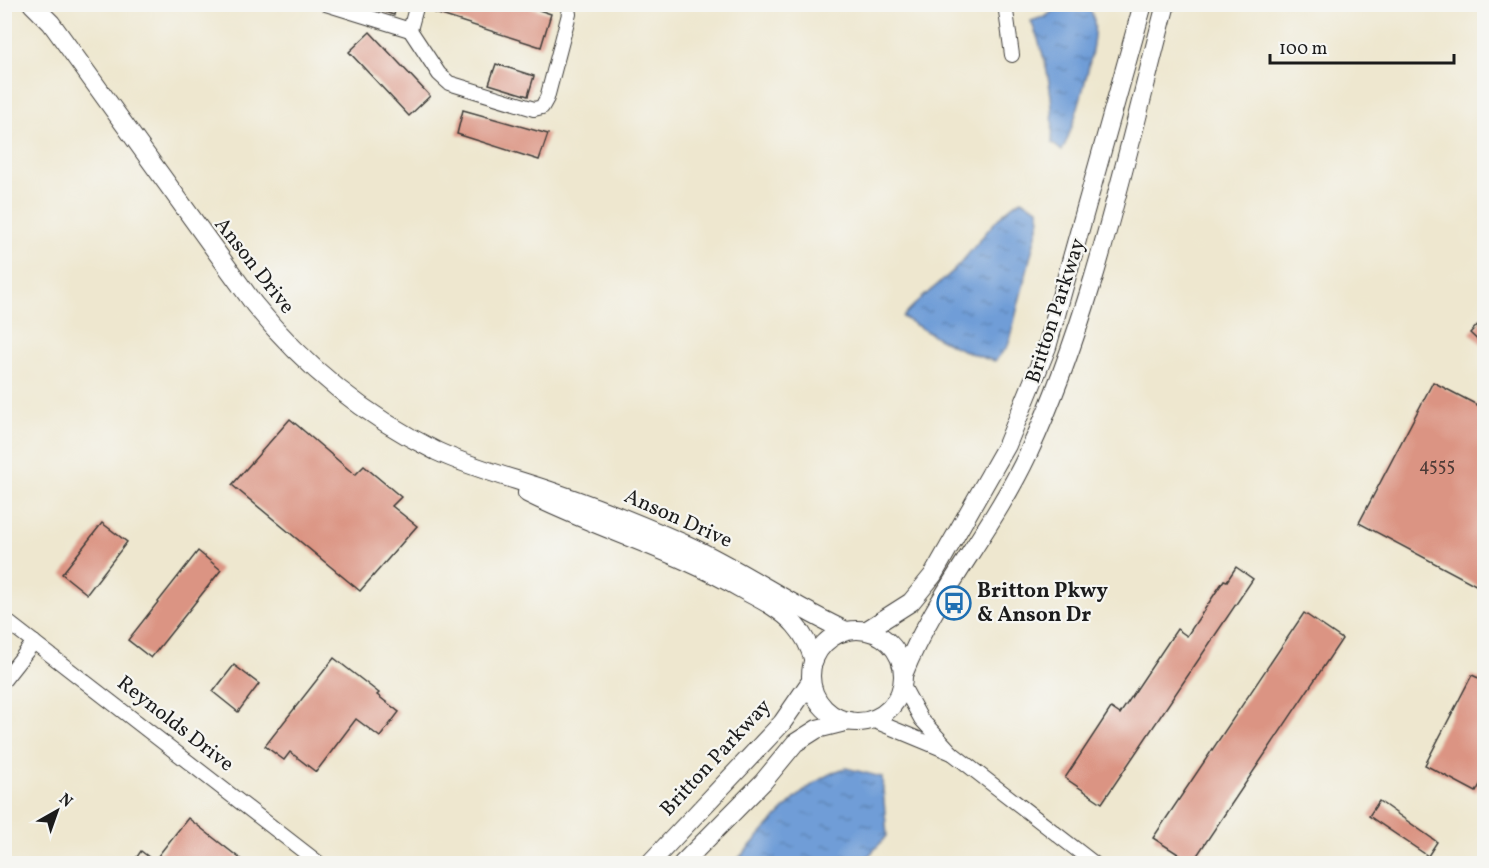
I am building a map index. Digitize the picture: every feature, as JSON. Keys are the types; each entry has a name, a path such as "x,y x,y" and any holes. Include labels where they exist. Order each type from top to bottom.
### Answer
{"main road":[{"name":"Anson Drive","path":"32,4 51,23 216,256 286,341 333,385 387,423 437,451 483,470 552,505 682,558 728,580 770,605 794,624 809,646 814,661"},
{"name":"Anson Drive","path":"45,4 51,23"},
{"name":"Britton Parkway","path":"867,630 911,602 933,574 1007,445 1047,347 1143,4"},
{"name":"Britton Parkway","path":"903,679 914,648 997,515 1028,454 1071,350 1166,4"},
{"name":"Anson Drive","path":"483,470 557,493 688,546 846,632"},
{"path":"682,864 763,782 795,743 817,729 849,721 870,719 887,711 896,700 903,679 900,660 893,646 881,636 867,630 846,632 826,642 814,661 812,681 815,695 835,716 849,721"},
{"name":"Britton Parkway","path":"649,864 782,723 812,681"}],"street":[{"path":"326,4 410,30 439,74 449,83 534,109 542,107 547,98 569,14 567,4"},
{"path":"410,30 417,4"},
{"path":"1005,4 1012,55"},
{"name":"Reynolds Drive","path":"4,619 320,864"},
{"path":"4,680 34,642"},
{"path":"903,679 921,719 952,753 1095,864"},
{"path":"870,719 952,753"}],"water":[{"path":"1062,5 1085,5 1093,15 1094,32 1084,86 1062,151 1052,143 1049,80 1031,21 1046,16"},
{"path":"1021,200 1038,209 1040,219 1008,346 995,361 947,343 903,317 954,270 1002,215"},
{"path":"846,768 882,777 887,836 862,863 734,863 800,795 830,774"}],"building":[{"path":"361,4 397,4 394,15"},
{"path":"437,4 521,4 551,14 541,47 435,13"},
{"path":"370,32 430,96 409,116 349,52"},
{"path":"496,64 534,76 528,96 489,84"},
{"path":"463,110 548,134 539,160 457,134"},
{"path":"1485,317 1485,347 1470,333"},
{"path":"1433,382 1485,409 1485,590 1359,523"},
{"path":"290,419 355,475 364,466 401,497 392,506 417,526 360,591 232,485"},
{"path":"102,523 127,542 87,594 62,574"},
{"path":"198,551 221,570 151,658 128,640"},
{"path":"1236,567 1253,579 1102,803 1065,778 1111,708 1120,714 1177,629 1187,636 1224,580 1227,581"},
{"path":"1304,613 1342,639 1192,863 1153,838"},
{"path":"334,658 379,693 377,695 399,712 380,737 356,719 316,772 290,752 284,760 265,746"},
{"path":"234,665 259,684 238,712 213,692"},
{"path":"1472,675 1485,681 1485,775 1476,792 1425,765"},
{"path":"1379,801 1437,842 1428,856 1369,816"},
{"path":"188,818 247,864 132,864 141,851 154,861"}],"place":[{"name":"Britton Pkwy & Anson Dr","path":"954,603"}]}
